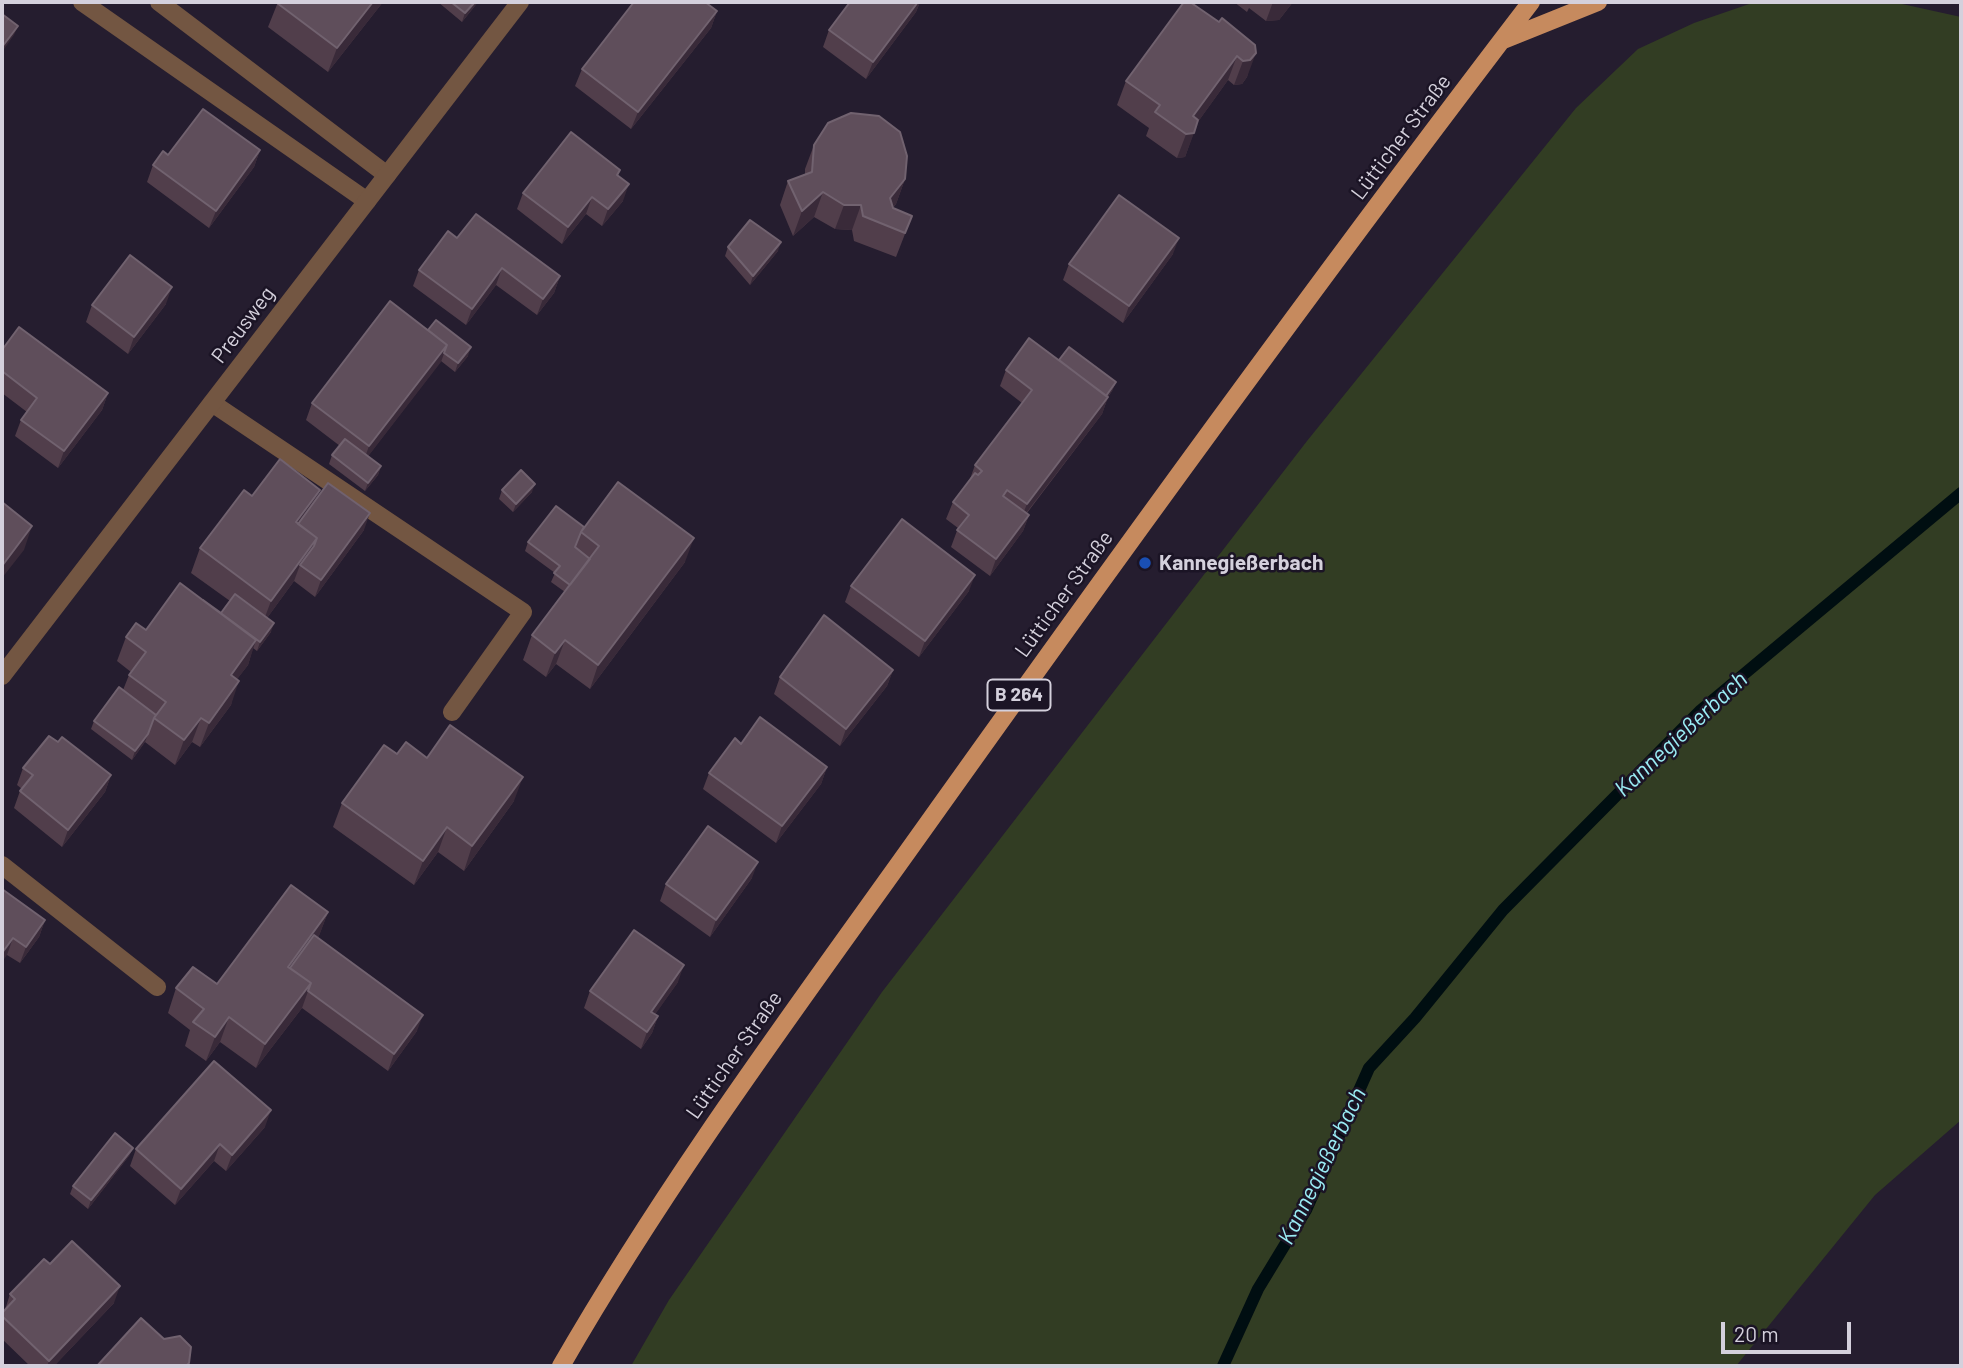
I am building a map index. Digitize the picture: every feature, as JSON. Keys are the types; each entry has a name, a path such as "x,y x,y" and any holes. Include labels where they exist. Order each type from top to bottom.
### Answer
{"main road":[{"name":"Lütticher Straße","path":"561,1366 598,1302 728,1100 1130,540 1531,2"},
{"path":"1501,41 1598,2"}],"street":[{"path":"82,2 367,201"},
{"path":"159,2 387,175"},
{"name":"Preusweg","path":"2,676 520,2"},
{"path":"212,403 523,612 452,712"},
{"path":"2,865 157,987"}],"green space":[{"path":"1755,2 1893,2 1961,17 1961,1120 1875,1195 1736,1366 631,1366 669,1300 882,992 1307,441 1576,108 1638,49 1694,23"}],"building":[{"path":"278,2 373,2 337,48"},
{"path":"451,2 475,2 465,13"},
{"path":"634,2 705,2 717,11 638,112 582,69"},
{"path":"850,2 918,2 873,62 829,30"},
{"path":"1184,2 1190,2 1219,22 1222,18 1255,45 1256,53 1250,60 1243,61 1237,56 1193,116 1198,120 1194,133 1186,134 1155,112 1160,105 1126,81"},
{"path":"2,14 18,26 2,47"},
{"path":"203,109 260,150 216,211 153,165 163,151 168,155"},
{"path":"851,113 879,116 900,132 907,156 905,179 890,198 893,208 912,216 905,233 863,216 861,205 844,205 823,192 802,211 788,181 812,172 814,145 828,123"},
{"path":"571,132 620,170 617,175 629,184 608,209 592,197 568,227 523,193"},
{"path":"1119,195 1179,238 1129,306 1069,264"},
{"path":"476,214 560,276 543,299 502,268 472,309 419,270 448,231 457,238"},
{"path":"750,220 781,242 753,276 728,247"},
{"path":"130,255 172,287 134,337 92,305"},
{"path":"390,301 447,345 369,446 312,403"},
{"path":"436,320 471,347 458,363 444,353 447,345 428,330"},
{"path":"19,327 108,393 64,451 21,420 37,398 2,371 2,350"},
{"path":"1029,338 1108,397 1027,504 1007,490 1003,496 1029,515 996,559 957,530 969,515 953,502 975,473 978,475 982,471 975,465 1032,390 1006,370"},
{"path":"1069,347 1116,382 1106,396 1059,360"},
{"path":"345,439 381,466 368,483 332,455"},
{"path":"280,459 320,490 296,522 317,538 271,601 200,548 244,490 252,496"},
{"path":"521,470 535,484 516,504 502,490"},
{"path":"618,482 694,538 598,665 565,640 555,653 532,635 599,546 581,532"},
{"path":"328,483 370,513 321,580 300,565 317,538 298,524"},
{"path":"2,502 32,526 2,566"},
{"path":"556,506 584,527 575,547 590,559 570,585 554,573 560,566 528,542"},
{"path":"902,519 975,575 925,641 851,586"},
{"path":"180,583 256,640 231,675 239,681 209,723 201,718 184,740 154,718 166,702 129,675 146,652 126,637 136,623 146,630"},
{"path":"235,594 274,623 260,642 203,600 221,613"},
{"path":"824,615 893,670 846,729 780,677"},
{"path":"119,687 156,715 148,734 135,751 94,721"},
{"path":"760,717 827,767 782,826 709,773 735,738 741,744"},
{"path":"450,725 523,777 472,846 447,827 423,861 342,803 384,745 397,754 406,742 427,758"},
{"path":"49,736 58,742 62,737 111,775 68,830 20,791 33,775 23,768"},
{"path":"708,826 758,862 716,920 666,884"},
{"path":"291,885 328,912 288,967 311,983 265,1044 229,1017 215,1037 193,1022 204,1009 176,988 193,967 217,984"},
{"path":"2,889 45,920 26,947 13,938 2,953"},
{"path":"634,930 684,965 651,1012 658,1016 647,1032 590,991"},
{"path":"314,935 423,1015 394,1054 308,991 311,983 290,968"},
{"path":"214,1061 271,1110 232,1155 220,1144 181,1189 136,1149"},
{"path":"115,1133 133,1148 91,1200 73,1186"},
{"path":"72,1241 120,1286 49,1361 2,1313 15,1299 10,1294 44,1259 50,1264"},
{"path":"141,1318 164,1339 180,1336 191,1347 189,1363 186,1366 97,1366"}],"waterway":[{"name":"Kannegießerbach","path":"1223,1366 1258,1289 1306,1210 1369,1068 1415,1018 1503,910 1701,710 1961,493"}],"place":[{"name":"Kannegießerbach","path":"1145,563"}]}
